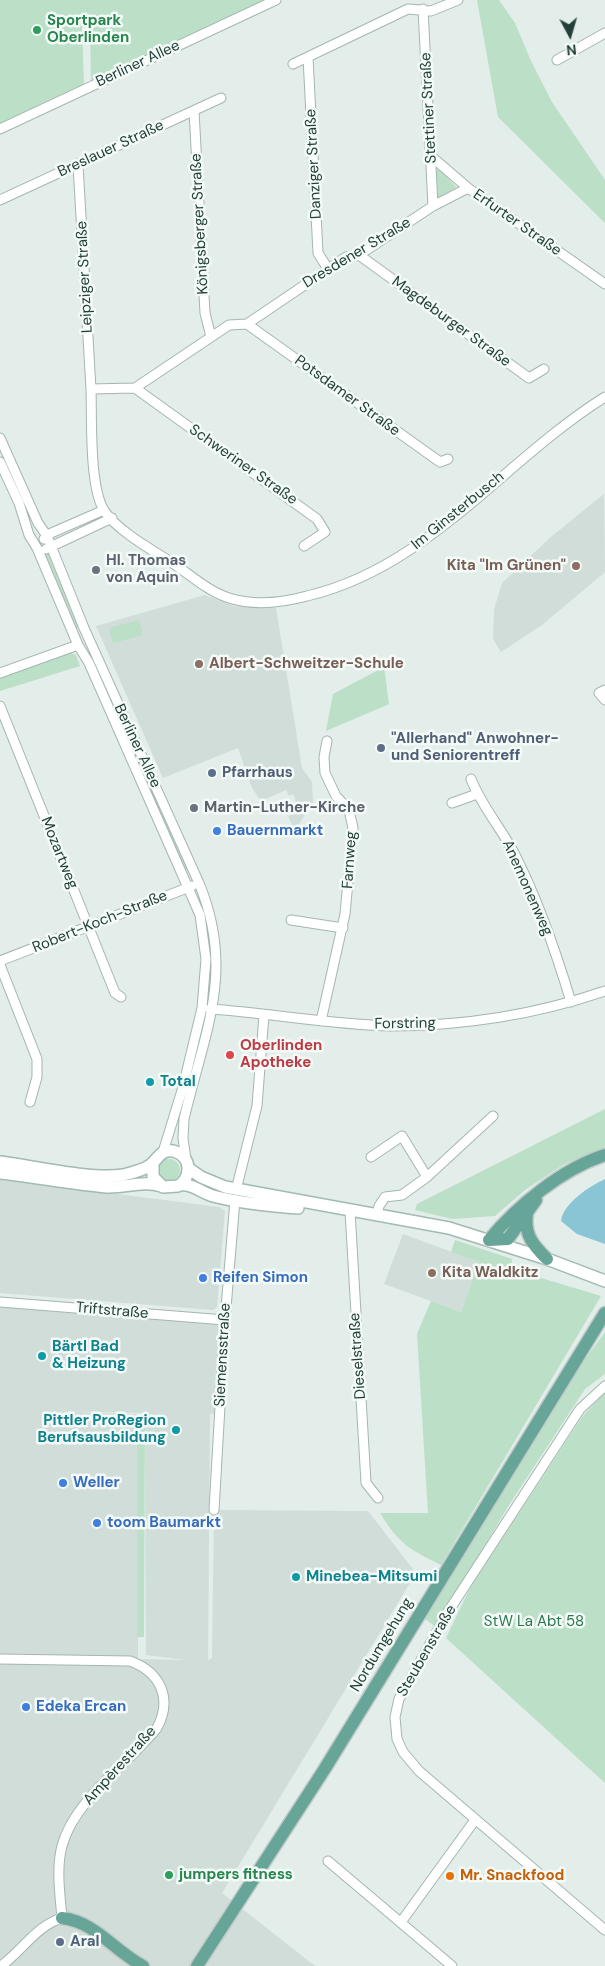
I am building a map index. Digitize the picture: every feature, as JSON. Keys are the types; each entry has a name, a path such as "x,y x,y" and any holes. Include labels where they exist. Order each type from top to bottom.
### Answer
{"main road":[{"path":"0,1162 105,1176 130,1173 152,1163 163,1152 177,1152 187,1164 208,1181 236,1195 274,1206 350,1211 421,1222 489,1240 599,1279"},
{"path":"489,1240 505,1220 520,1207 574,1170 605,1155"},
{"path":"152,1163 153,1177 161,1186"},
{"path":"180,1185 187,1176 187,1164"},
{"path":"0,1173 106,1186 125,1187 150,1183 172,1188 186,1184 211,1195 253,1193 350,1211"},
{"path":"489,1240 508,1239 528,1211 552,1184"},
{"path":"528,1211 525,1225 528,1236 534,1247 547,1259"},
{"name":"Nordumgehung","path":"197,1965 324,1770 605,1313"},
{"path":"62,1918 77,1920 89,1925 140,1965"}],"street":[{"name":"Berliner Allee","path":"0,129 276,0"},
{"path":"293,64 408,9 427,10 458,0"},
{"name":"Stettiner Straße","path":"427,10 433,206"},
{"path":"557,60 605,33"},
{"name":"Danziger Straße","path":"308,57 318,254 328,269"},
{"name":"Breslauer Straße","path":"0,200 221,98"},
{"name":"Königsberger Straße","path":"194,111 205,313 212,337"},
{"name":"Erfurter Straße","path":"432,157 468,188 605,284"},
{"name":"Leipziger Straße","path":"78,165 91,389"},
{"name":"Dresdener Straße","path":"134,388 229,325 247,324 346,257 359,255 433,206 468,188"},
{"name":"Magdeburger Straße","path":"359,255 529,378 544,369"},
{"name":"Potsdamer Straße","path":"247,324 440,462 448,460"},
{"path":"38,550 47,536 104,510 96,485 91,389 134,388"},
{"name":"Schweriner Straße","path":"134,388 317,519 325,532 304,546"},
{"name":"Im Ginsterbusch","path":"104,510 129,533 220,595 241,601 266,603 318,594 374,572 423,542 558,428 605,397"},
{"name":"Berliner Allee","path":"0,438 38,523 47,536 115,698 200,883 211,917 217,950 217,979 213,1009 163,1152"},
{"name":"Berliner Allee","path":"0,462 19,503 29,535 38,550 78,645 89,663 200,914 206,959 202,1008 184,1119 183,1138 187,1164"},
{"path":"38,550 51,547 112,518"},
{"path":"0,673 78,645"},
{"path":"605,690 599,693 605,700"},
{"name":"Mozartweg","path":"0,706 115,993 121,997"},
{"name":"Farnweg","path":"321,1021 343,928 352,861 352,817 327,779 324,757 327,741"},
{"name":"Anemonenweg","path":"471,779 477,794 500,827 531,889 553,946 570,1002"},
{"path":"452,802 477,794"},
{"name":"Robert-Koch-Straße","path":"0,963 200,883"},
{"path":"291,920 343,928"},
{"path":"0,963 36,1059 38,1077 30,1102"},
{"name":"Forstring","path":"202,1008 321,1021 391,1026 435,1024 514,1014 570,1002 605,991"},
{"name":"Siemensstraße","path":"214,1510 224,1320 236,1195 257,1106 264,1015"},
{"path":"377,1214 385,1197 402,1195 427,1177 493,1116"},
{"path":"371,1157 402,1136 427,1177"},
{"name":"Dieselstraße","path":"350,1211 366,1483 378,1498"},
{"name":"Triftstraße","path":"0,1302 224,1320"},
{"name":"Steubenstraße","path":"605,1386 586,1402 573,1418 454,1604 399,1699 395,1726 403,1752 419,1771 605,1930"},
{"name":"Ampèrestraße","path":"0,1659 130,1661 150,1672 163,1688 163,1712 157,1728 87,1802 68,1829 61,1848 60,1860 62,1918"},
{"path":"401,1922 475,1820"},
{"path":"328,1861 452,1966"},
{"path":"6,1964 40,1928 62,1918"}],"shaded area":[{"path":"604,494 605,572 542,625 501,652 493,639 494,610 502,583 552,536"},
{"name":"Albert-Schweitzer-Schule","path":"205,595 234,606 276,608 302,768 312,782 313,802 292,835 286,839 283,833 294,828 288,816 295,813 293,807 297,805 293,794 289,796 286,790 261,801 252,788 238,748 163,778 96,626"},
{"path":"0,1179 219,1207 225,1211 217,1307 213,1310 0,1293"},
{"name":"Kita Waldkitz","path":"403,1234 479,1262 461,1312 384,1284"},
{"path":"0,1302 225,1319 219,1413 210,1414 208,1660 212,1658 214,1510 368,1511 416,1573 222,1893 315,1966 0,1966","holes":["49,1411 145,1413 146,1655 186,1660 138,1659 138,1414"]}],"green space":[{"path":"0,0 282,0 91,83 90,23 82,27 84,87 0,129"},
{"path":"477,0 499,0 515,23 531,61 552,102 605,180 605,223 498,117"},
{"path":"439,169 456,187 440,198 436,195 436,171"},
{"path":"50,552 81,627 75,629 45,558 45,554"},
{"path":"139,620 143,635 113,643 109,628"},
{"path":"69,652 76,655 80,666 0,691 0,677"},
{"path":"384,667 389,704 326,731 333,694"},
{"path":"123,719 188,869 183,871 118,721"},
{"path":"605,1109 605,1147 563,1165 525,1190 495,1216 452,1219 415,1210 417,1204"},
{"path":"169,1159 177,1162 180,1170 177,1178 169,1181 161,1178 158,1170 161,1162"},
{"path":"455,1240 512,1259 511,1269 601,1296 441,1565 406,1545 393,1532 380,1513 428,1513 417,1334 431,1301 461,1312 479,1262 451,1252"},
{"path":"605,1332 605,1374 585,1389 509,1505 436,1627 425,1619 583,1362"},
{"name":"StW La Abt 58","path":"605,1392 605,1783 446,1638 470,1588 582,1417"},
{"path":"137,1419 145,1419 144,1637 137,1637"}],"water":[{"path":"605,1179 605,1244 577,1234 561,1221 567,1208 578,1196"}],"place":[{"name":"Sportpark Oberlinden","path":"37,30"},
{"name":"Kita \"Im Grünen\"","path":"576,566"},
{"name":"Hl. Thomas von Aquin","path":"96,570"},
{"name":"Albert-Schweitzer-Schule","path":"199,664"},
{"name":"\"Allerhand\" Anwohner- und Seniorentreff","path":"381,748"},
{"name":"Pfarrhaus","path":"212,773"},
{"name":"Martin-Luther-Kirche","path":"194,808"},
{"name":"Bauernmarkt","path":"217,831"},
{"name":"Oberlinden Apotheke","path":"230,1055"},
{"name":"Total","path":"150,1082"},
{"name":"Kita Waldkitz","path":"432,1273"},
{"name":"Reifen Simon","path":"203,1278"},
{"name":"Bärtl Bad & Heizung","path":"42,1356"},
{"name":"Pittler ProRegion Berufsausbildung","path":"176,1430"},
{"name":"Weller","path":"63,1483"},
{"name":"toom Baumarkt","path":"97,1523"},
{"name":"Minebea-Mitsumi","path":"296,1577"},
{"name":"Edeka Ercan","path":"26,1707"},
{"name":"jumpers fitness","path":"169,1875"},
{"name":"Mr. Snackfood","path":"450,1876"},
{"name":"Aral","path":"60,1942"}]}
